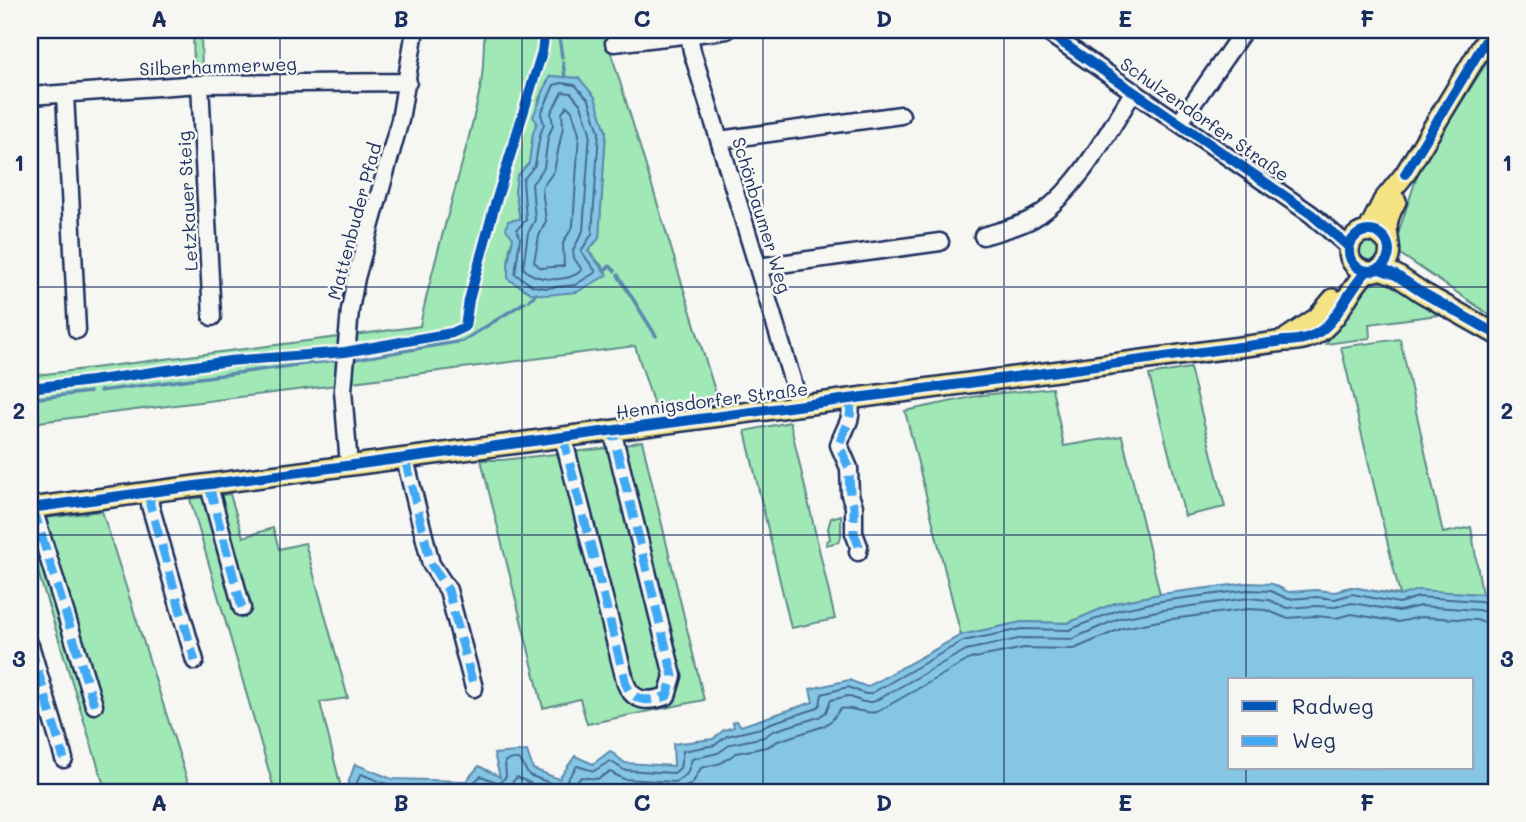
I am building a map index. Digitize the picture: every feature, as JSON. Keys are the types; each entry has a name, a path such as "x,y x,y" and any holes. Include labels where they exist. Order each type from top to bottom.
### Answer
{"main road":[{"path":"1492,30 1405,174 1387,221 1368,251 1405,269 1434,296 1496,334"},
{"name":"Hennigsdorfer Straße","path":"31,508 209,486 499,444 1299,341 1320,334 1368,251"}],"street":[{"name":"Mattenbuder Pfad","path":"349,466 343,390 350,310 408,82 415,30"},
{"path":"614,43 727,30"},
{"name":"Schulzendorfer Straße","path":"1044,30 1311,214 1324,218 1368,251"},
{"path":"1180,122 1244,30"},
{"name":"Schönbaumer Weg","path":"688,34 795,389 797,407"},
{"name":"Silberhammerweg","path":"30,96 200,84 408,82"},
{"name":"Letzkauer Steig","path":"200,84 212,317"},
{"path":"983,236 1023,223 1060,197 1090,158 1134,91"},
{"path":"65,94 77,330"},
{"path":"719,140 901,115"},
{"path":"758,267 940,242"},
{"path":"850,399 852,412 849,425 839,445 849,468 858,552"},
{"name":"Hennigsdorfer Straße","path":"563,437 626,684 630,694 639,700 653,701 667,696 673,676 612,430"},
{"path":"405,458 431,564 448,590 474,688"},
{"path":"209,486 242,608"},
{"path":"150,493 150,505 195,661"},
{"path":"31,508 94,705"},
{"path":"30,645 65,759"}],"green space":[{"path":"193,30 201,30 202,75 194,75"},
{"path":"485,30 604,30 719,404 656,412 635,346 352,382 355,335 420,326 474,115 482,77","holes":["550,76 579,78 606,131 599,238 588,251 607,275 508,264 510,247 520,219 515,191 529,163 539,99"]},
{"path":"1496,48 1496,319 1393,249 1420,167"},
{"path":"1369,241 1376,244 1379,251 1376,258 1369,261 1362,258 1359,251 1362,244"},
{"path":"1378,281 1394,285 1438,315 1369,324 1370,338 1326,344 1365,287"},
{"path":"339,337 336,385 30,423 30,376"},
{"path":"1400,339 1443,533 1471,527 1482,594 1451,592 1352,610 1342,589 1351,587 1400,595 1341,347"},
{"path":"1190,368 1225,507 1185,516 1149,375"},
{"path":"1052,388 1064,446 1122,436 1160,594 1115,603 1068,623 1022,622 961,635 905,411 982,395"},
{"path":"790,422 835,619 791,628 745,431"},
{"path":"642,441 704,700 587,724 580,699 543,708 481,460 617,447"},
{"path":"230,494 243,537 273,528 279,549 305,543 348,698 320,702 342,792 275,792 190,499"},
{"path":"102,511 191,792 106,792 30,546 30,520"},
{"path":"841,515 839,542 826,545 830,539 828,528 831,518"}],"water":[{"path":"550,76 579,78 595,97 606,131 599,238 588,251 607,275 577,292 546,295 531,293 508,279 513,238 506,229 508,221 520,219 515,191 517,176 529,163 537,122 533,117"},
{"path":"1247,583 1273,584 1288,592 1335,592 1352,587 1400,596 1417,590 1482,594 1496,601 1496,792 345,792 355,764 392,779 466,781 479,766 500,777 494,754 527,751 533,769 559,779 575,756 593,764 610,751 625,763 674,766 673,744 713,739 724,730 734,727 733,722 737,721 741,726 813,702 810,689 849,680 867,687 961,635 1022,622 1068,623 1115,603 1160,594"}],"waterway":[{"path":"558,30 562,57"},
{"path":"563,62 565,77"},
{"path":"605,270 610,266 615,271"},
{"path":"618,275 656,336"},
{"path":"529,300 536,294"},
{"path":"355,359 463,341 525,302"},
{"path":"100,391 336,360"},
{"path":"30,399 90,392"}],"marked path":[{"path":"850,399 849,419 839,445 849,468 858,552"},
{"path":"563,437 626,684 638,698 654,699 667,696 673,676 612,430"},
{"path":"405,459 431,564 448,590 474,688"},
{"path":"209,486 242,608"},
{"path":"150,493 150,505 195,661"},
{"path":"33,508 94,705"},
{"path":"30,645 64,759"}],"cycle path":[{"path":"30,388 229,361 345,352 452,333 465,327 469,300 542,52 545,30"},
{"path":"1044,30 1311,214 1349,247"},
{"path":"1405,174 1492,30"},
{"path":"1369,231 1377,232 1383,237 1388,243 1389,251 1388,259 1383,265 1377,270 1369,271 1361,270 1355,265 1350,259 1349,251 1350,243 1355,237 1361,232 1369,231"},
{"path":"1380,269 1396,275 1496,334"},
{"path":"30,508 1301,340 1325,328 1366,272"}]}
